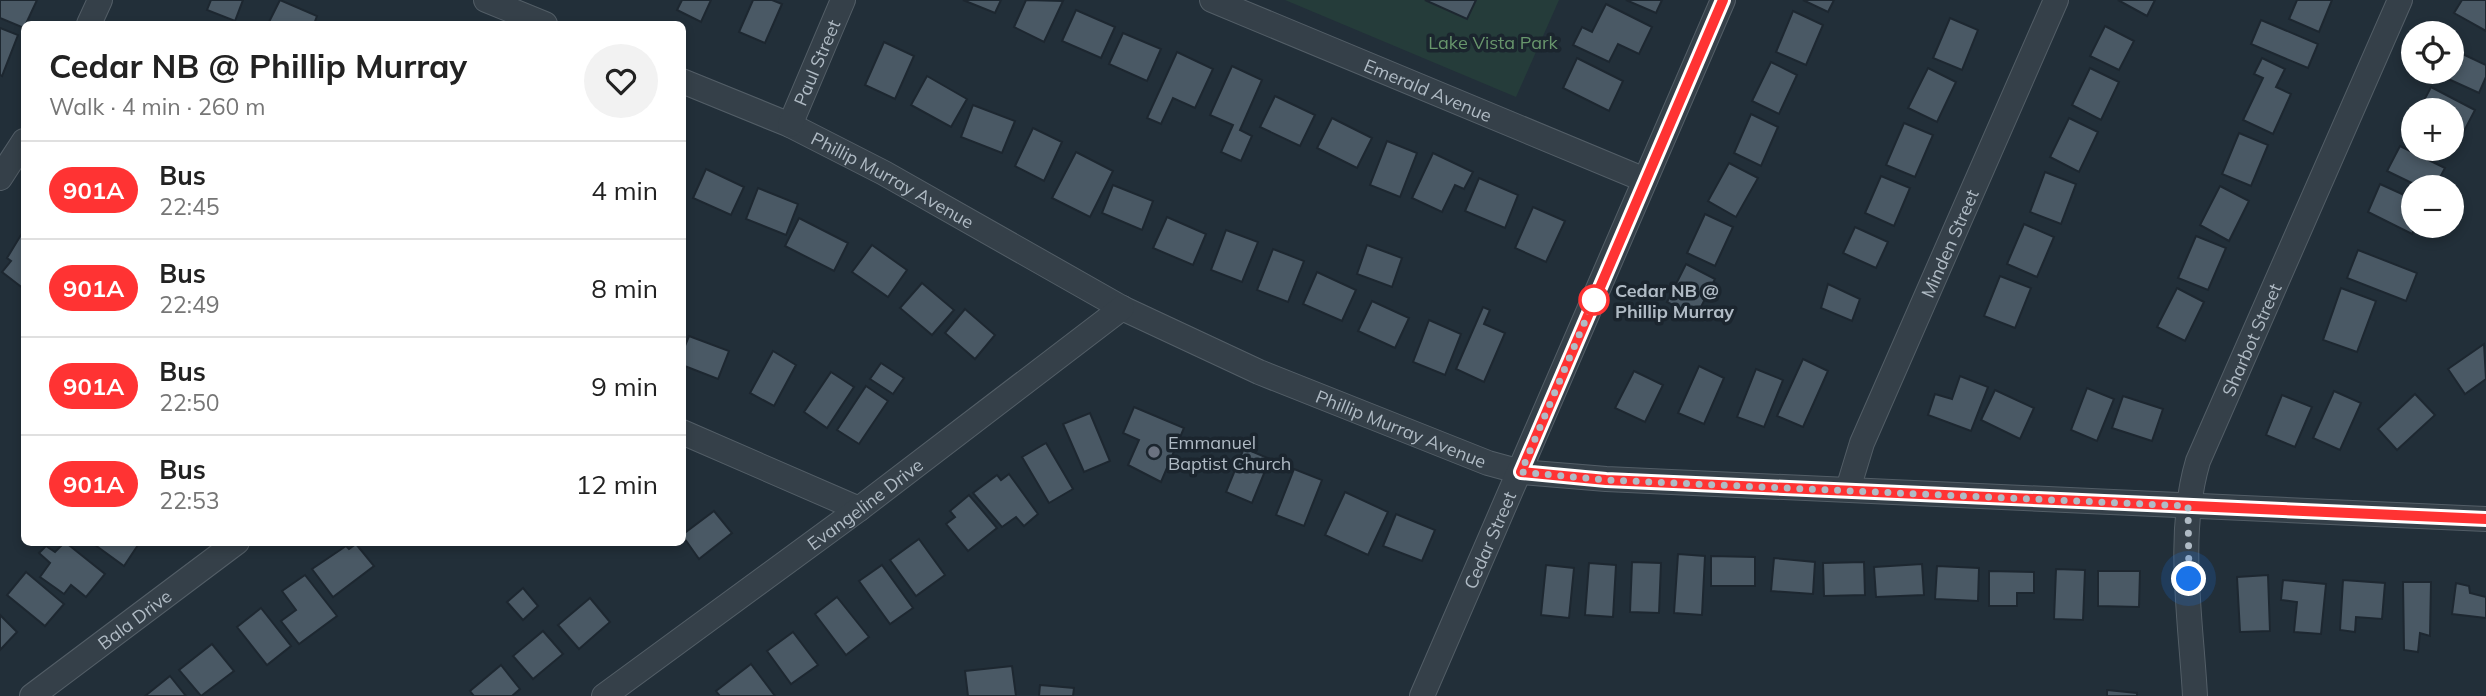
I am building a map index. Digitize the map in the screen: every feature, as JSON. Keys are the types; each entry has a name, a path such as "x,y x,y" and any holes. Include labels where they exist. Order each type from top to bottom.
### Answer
{"street":[{"path":"90,21 100,0"},
{"path":"486,0 538,21"},
{"name":"Paul Street","path":"790,125 843,0"},
{"name":"Emerald Avenue","path":"1212,0 1645,180"},
{"name":"Cedar Street","path":"1422,696 1723,0"},
{"name":"Minden Street","path":"1848,489 1862,443 2056,0"},
{"name":"Sharbot Street","path":"2195,696 2187,556 2188,506 2198,461 2400,0"},
{"name":"Phillip Murray Avenue","path":"686,83 790,125 884,173 1122,308 1196,344 1421,439 1521,472 1606,480 2486,519"},
{"path":"0,178 21,149"},
{"name":"Evangeline Drive","path":"604,696 859,509 1122,308"},
{"path":"686,434 859,509"},
{"name":"Bala Drive","path":"32,696 232,546"}],"green space":[{"name":"Lake Vista Park","path":"1285,0 1559,0 1516,97"}],"building":[{"path":"0,0 37,0 27,21 21,21 21,27 0,18"},
{"path":"211,0 243,0 235,21 207,10"},
{"path":"280,0 317,16 315,21 270,21"},
{"path":"682,0 711,0 701,22 677,10"},
{"path":"753,0 772,0 782,4 765,43 739,32"},
{"path":"963,0 1001,0 995,13"},
{"path":"1026,0 1063,1 1044,42 1014,27"},
{"path":"1425,0 1476,0 1467,19"},
{"path":"1626,0 1662,0 1656,13"},
{"path":"1803,0 1834,0 1828,12"},
{"path":"2118,0 2155,0 2147,16"},
{"path":"2297,0 2332,0 2319,32 2289,19"},
{"path":"2462,0 2486,0 2486,31 2454,13"},
{"path":"1606,4 1652,27 1639,54 1618,44 1609,62 1573,45 1582,27 1592,32"},
{"path":"1076,10 1115,27 1101,58 1062,41"},
{"path":"1793,11 1823,25 1806,65 1776,52"},
{"path":"1950,18 1978,30 1962,70 1933,58"},
{"path":"2261,20 2318,44 2308,68 2251,44"},
{"path":"2105,26 2134,41 2119,70 2090,56"},
{"path":"0,28 18,35 2,76 0,75"},
{"path":"1123,33 1161,49 1147,81 1109,64"},
{"path":"884,42 914,56 895,99 865,85"},
{"path":"1177,52 1213,69 1195,108 1173,98 1161,124 1147,118"},
{"path":"2464,55 2486,65 2486,77 2479,93 2459,84 2464,84"},
{"path":"1577,58 1623,81 1609,111 1563,88"},
{"path":"2262,58 2285,69 2276,87 2291,94 2273,134 2243,120 2263,78 2254,74"},
{"path":"1771,62 1797,75 1779,114 1752,101"},
{"path":"1232,66 1262,80 1240,130 1252,136 1241,161 1221,152 1233,125 1210,115"},
{"path":"1928,68 1956,82 1937,122 1908,108"},
{"path":"2090,68 2119,82 2101,120 2072,105"},
{"path":"927,76 967,99 951,127 911,105"},
{"path":"2431,87 2452,98 2425,98"},
{"path":"1275,96 1315,115 1300,146 1260,127"},
{"path":"2464,104 2475,110 2464,131"},
{"path":"973,105 1015,121 1002,153 961,137"},
{"path":"1751,114 1778,127 1761,166 1734,153"},
{"path":"1332,118 1372,138 1357,168 1317,148"},
{"path":"2069,118 2098,132 2079,172 2050,157"},
{"path":"1904,123 1933,135 1915,177 1886,165"},
{"path":"1033,128 1062,142 1044,181 1015,166"},
{"path":"2239,133 2268,145 2251,186 2222,174"},
{"path":"1387,141 1417,153 1400,197 1370,185"},
{"path":"2400,146 2401,161 2431,161 2445,168 2441,175 2401,175 2401,178 2387,171"},
{"path":"1076,152 1113,171 1090,217 1052,198"},
{"path":"1433,153 1473,172 1464,189 1455,185 1442,212 1412,198"},
{"path":"1729,163 1758,178 1736,217 1708,201"},
{"path":"706,169 744,187 731,215 693,198"},
{"path":"2045,172 2076,184 2061,224 2030,212"},
{"path":"1881,176 1910,188 1894,226 1865,213"},
{"path":"1479,178 1518,195 1505,228 1465,211"},
{"path":"2380,184 2401,194 2401,228 2368,212"},
{"path":"1113,185 1153,201 1142,230 1102,213"},
{"path":"2220,186 2249,201 2229,241 2200,225"},
{"path":"758,188 798,204 786,235 746,219"},
{"path":"1533,207 1565,221 1546,262 1515,248"},
{"path":"1705,214 1733,227 1715,266 1687,253"},
{"path":"1167,217 1206,234 1193,265 1153,248"},
{"path":"799,218 848,243 834,271 785,246"},
{"path":"2024,224 2054,237 2037,277 2007,264"},
{"path":"1855,227 1888,242 1876,268 1843,253"},
{"path":"1226,230 1258,242 1242,282 1211,270"},
{"path":"21,235 21,287 2,272 11,261 7,258"},
{"path":"2196,236 2226,248 2208,290 2178,278"},
{"path":"872,245 907,270 888,297 852,272"},
{"path":"1367,245 1402,258 1392,287 1357,274"},
{"path":"1273,249 1304,261 1288,302 1257,290"},
{"path":"2358,250 2417,273 2406,301 2347,278"},
{"path":"1686,264 1715,279 1696,317 1667,302"},
{"path":"1317,272 1356,290 1342,321 1303,304"},
{"path":"2000,276 2031,288 2015,328 1984,316"},
{"path":"922,283 954,310 932,335 900,308"},
{"path":"1828,284 1860,299 1852,321 1821,308"},
{"path":"2177,288 2204,302 2185,341 2157,327"},
{"path":"2341,288 2376,301 2357,352 2323,340"},
{"path":"1372,301 1409,318 1395,348 1358,331"},
{"path":"1483,307 1490,310 1484,324 1505,333 1484,382 1456,369"},
{"path":"965,309 995,335 975,359 945,333"},
{"path":"1429,320 1461,334 1445,375 1413,362"},
{"path":"689,336 729,351 718,379 686,367 686,343"},
{"path":"2484,344 2486,379 2465,394 2448,369"},
{"path":"773,351 796,365 774,406 750,393"},
{"path":"1803,359 1828,371 1803,427 1777,416"},
{"path":"881,363 904,378 893,394 870,379"},
{"path":"1699,366 1724,378 1704,424 1678,413"},
{"path":"1756,369 1783,380 1764,427 1737,417"},
{"path":"1634,371 1663,385 1645,422 1615,408"},
{"path":"831,372 854,387 827,428 804,412"},
{"path":"1960,376 1988,387 1971,431 1928,415 1935,394 1952,399"},
{"path":"866,386 888,401 859,444 837,430"},
{"path":"2087,388 2114,399 2097,441 2071,430"},
{"path":"1995,390 2034,408 2020,439 1981,420"},
{"path":"2334,391 2361,403 2340,450 2313,438"},
{"path":"2415,394 2435,415 2397,450 2378,429"},
{"path":"2282,395 2312,407 2295,447 2266,435"},
{"path":"2123,396 2163,409 2152,441 2112,428"},
{"name":"Emmanuel Baptist Church","path":"1134,407 1184,428 1161,482 1128,465 1139,440 1123,433"},
{"path":"1090,413 1110,461 1084,472 1063,424"},
{"path":"1046,443 1073,489 1049,503 1022,457"},
{"path":"1244,448 1270,459 1252,503 1226,492"},
{"path":"1294,469 1322,480 1304,526 1276,515"},
{"path":"1009,474 1038,514 1024,526 1016,517 1002,527 973,493 997,475 1001,480"},
{"path":"1345,492 1388,512 1368,555 1325,535"},
{"path":"969,495 997,528 968,551 946,524 955,517 950,511"},
{"path":"714,511 732,533 699,559 686,541 686,532"},
{"path":"1396,514 1435,530 1422,561 1383,546"},
{"path":"919,539 945,575 916,596 890,560"},
{"path":"46,546 55,552 61,546 70,546 105,574 86,597 71,585 64,594 40,577 50,563 39,553"},
{"path":"96,546 137,546 124,566"},
{"path":"346,546 349,549 358,546 374,566 333,597 312,569"},
{"path":"1678,554 1705,556 1702,615 1674,613"},
{"path":"1711,556 1755,557 1755,586 1711,586"},
{"path":"1774,558 1815,562 1813,594 1771,591"},
{"path":"1632,562 1661,563 1659,613 1630,612"},
{"path":"1864,562 1865,595 1824,596 1823,563"},
{"path":"1589,563 1616,565 1613,617 1585,615"},
{"path":"1922,564 1924,595 1876,597 1874,567"},
{"path":"882,565 913,608 890,624 859,581"},
{"path":"1546,565 1574,568 1569,618 1541,615"},
{"path":"1937,566 1979,568 1978,601 1935,599"},
{"path":"2056,569 2085,570 2083,620 2054,619"},
{"path":"1989,571 2034,572 2034,593 2017,593 2017,606 1989,606"},
{"path":"2098,571 2140,571 2139,607 2098,606"},
{"path":"26,572 64,604 45,626 7,595"},
{"path":"305,575 337,616 299,644 281,621 296,610 282,591"},
{"path":"2268,575 2270,631 2240,632 2237,577"},
{"path":"2283,580 2326,584 2321,634 2294,632 2297,602 2281,600"},
{"path":"2343,580 2385,583 2382,619 2356,617 2355,632 2340,630"},
{"path":"2403,582 2431,582 2430,636 2420,633 2418,652 2404,650"},
{"path":"2456,583 2469,586 2470,593 2486,597 2486,618 2452,614"},
{"path":"523,588 538,606 523,620 507,602"},
{"path":"837,597 869,637 846,655 815,614"},
{"path":"590,598 610,622 579,649 558,625"},
{"path":"261,608 291,646 267,665 237,627"},
{"path":"0,615 17,632 0,650"},
{"path":"543,631 563,654 533,679 513,656"},
{"path":"793,632 818,665 791,684 767,651"},
{"path":"212,644 234,671 201,696 179,670"},
{"path":"751,664 775,696 720,696 716,691"},
{"path":"501,665 520,689 512,696 474,696 470,691"},
{"path":"1012,666 1016,696 968,696 965,671"},
{"path":"170,676 186,696 145,696"},
{"path":"1040,685 1074,688 1073,696 1039,696"},
{"path":"2107,690 2137,693 2137,696 2107,696"}],"bus line":[{"name":"901A","path":"1723,0 1521,472 1606,480 2486,519"}],"place":[{"name":"Cedar NB @ Phillip Murray","path":"1594,300"},
{"name":"Emmanuel Baptist Church","path":"1154,452"}],"route":[{"path":"1594,300 1521,472 1606,480 2188,506 2189,579"}]}
